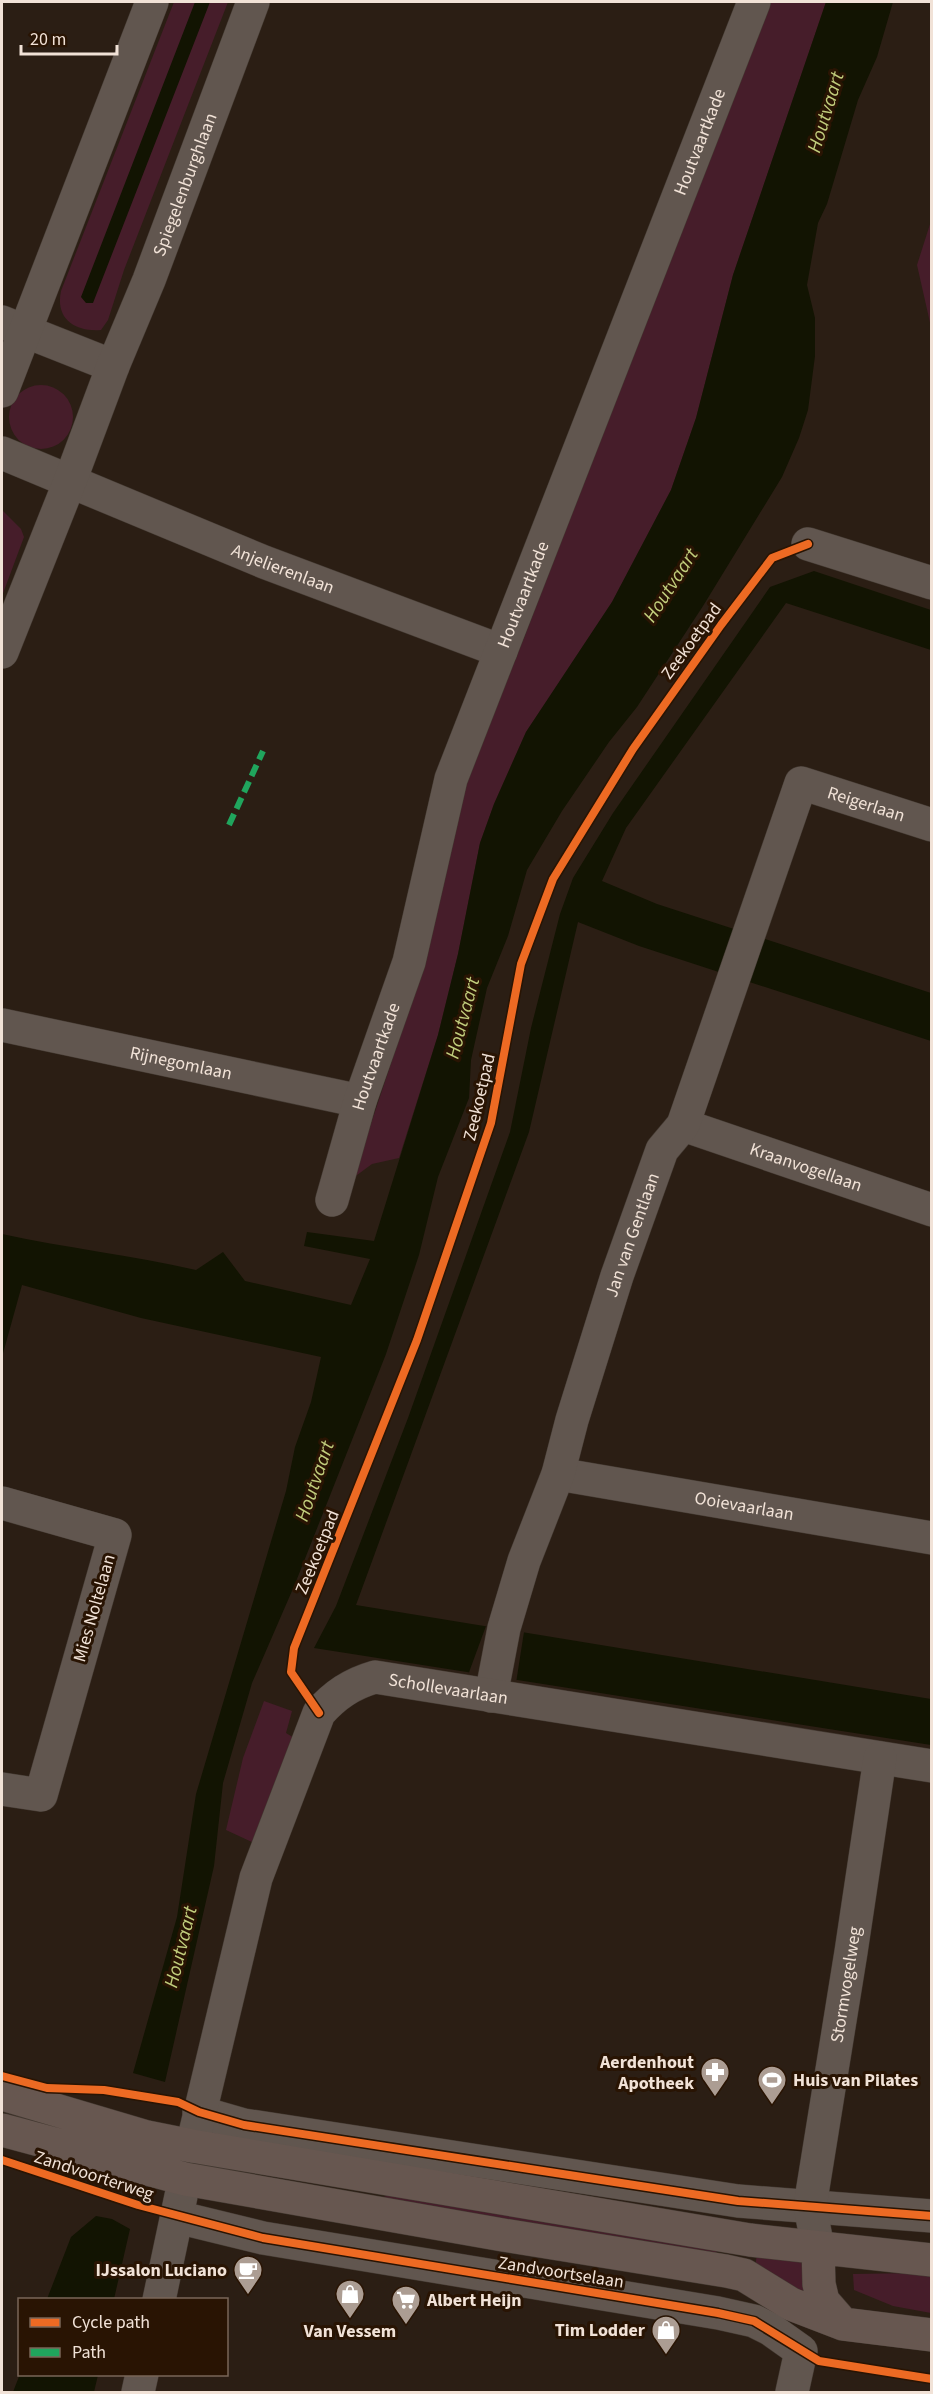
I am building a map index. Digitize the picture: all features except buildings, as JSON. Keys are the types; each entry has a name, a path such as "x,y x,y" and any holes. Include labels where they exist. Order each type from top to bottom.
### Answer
{"main road":[{"path":"2,2094 130,2132 192,2146 750,2240 932,2260"},
{"name":"Zandvoorterweg","path":"2,2130 122,2164"},
{"path":"185,2179 192,2146"},
{"name":"Zandvoortselaan","path":"122,2164 185,2179 503,2235 726,2271 744,2275 791,2304 843,2324 932,2335"},
{"path":"818,2248 819,2284 823,2301 843,2324"}],"street":[{"path":"2,391 13,327 152,2"},
{"name":"Spiegelenburghlaan","path":"70,481 113,366 149,280 253,2"},
{"name":"Houtvaartkade","path":"332,1200 360,1101 409,962 451,779 754,2"},
{"path":"13,327 113,366"},
{"name":"Anjelierenlaan","path":"2,453 264,562 501,651"},
{"path":"2,652 70,481"},
{"path":"808,544 932,583"},
{"name":"Reigerlaan","path":"801,783 932,825"},
{"name":"Jan van Gentlaan","path":"493,1689 504,1628 524,1561 558,1474 572,1420 617,1276 662,1150 683,1125 801,783"},
{"name":"Rijnegomlaan","path":"2,1025 360,1101"},
{"name":"Kraanvogellaan","path":"683,1125 932,1210"},
{"name":"Ooievaarlaan","path":"558,1474 932,1538"},
{"name":"Mies Noltelaan","path":"2,1503 115,1535 40,1795 2,1789"},
{"name":"Schollevaarlaan","path":"199,2112 256,1878 319,1713 338,1694 355,1683 375,1677 493,1689 932,1766"},
{"name":"Stormvogelweg","path":"818,2248 810,2206 880,1758"},
{"path":"192,2146 199,2112 244,2125 738,2201 932,2216"},
{"path":"159,2298 185,2179"},
{"name":"Zandvoortselaan","path":"177,2217 263,2238 718,2313 754,2321 770,2329 801,2351 792,2392"},
{"path":"138,2392 142,2376"}],"shaded area":[{"path":"174,2 228,2 124,270 108,320 101,330 83,329 69,322 64,316 60,301 61,291"},
{"path":"765,2 826,2 733,275 696,418 671,490 612,602 526,732 494,804 480,843 458,954 438,1035 399,1158 372,1164 353,1178 422,970 470,762 524,638"},
{"path":"931,221 931,327 917,265"},
{"path":"35,385 47,385 64,394 71,405 73,417 71,429 64,440 47,449 35,449 23,444 14,435 9,423 9,411 14,399 23,390"},
{"path":"2,510 21,529 24,537 2,596"},
{"path":"264,1701 292,1711 286,1733 299,1741 254,1843 226,1830 243,1758"},
{"path":"407,2191 718,2242 716,2256 367,2201"},
{"path":"758,2248 799,2253 811,2299 755,2267"},
{"path":"917,2273 931,2276 931,2313 893,2306 854,2290 853,2274"}],"water":[{"path":"195,2 210,2 93,303 86,303 81,297"},
{"name":"Houtvaart","path":"826,2 893,2 877,57 858,100 827,204 818,223 807,285 815,318 815,356 808,410 799,438 782,477 703,606 637,707 609,742 562,811 527,870 508,936 487,988 471,1060 469,1098 438,1177 419,1255 386,1354 295,1584 252,1683 223,1783 214,1866 165,2082 133,2073 177,1917 196,1794 286,1491 295,1447 311,1402 321,1357 141,1318 22,1285 2,1357 2,1234 196,1270 223,1252 245,1281 351,1305 370,1259 304,1246 307,1232 374,1241 438,1035 458,954 480,843 494,804 526,732 612,602 671,490 696,418 733,275"},
{"path":"814,571 931,610 931,650 786,603 626,828 602,881 657,904 931,993 931,1041 639,946 578,922 529,1132 356,1605 931,1699 931,1745 314,1648 336,1606 408,1418 510,1132 531,1028 560,914 573,878 613,813 770,587"},
{"path":"96,2216 112,2219 130,2229 114,2298 47,2298 71,2237"},
{"path":"19,2376 98,2376 94,2392 13,2392"}],"pier":[{"path":"486,1626 524,1632 516,1683 468,1675"}],"marked path":[{"path":"229,825 263,751"}],"cycle path":[{"name":"Zeekoetpad","path":"319,1713 291,1672 294,1648 417,1340 491,1123 521,964 553,879 633,749 721,625 772,558 808,544"},
{"path":"2,2076 47,2088 104,2090 178,2102 199,2112 244,2125 738,2201 932,2216"},
{"path":"2,2160 138,2205 263,2238 718,2313 754,2321 819,2361 932,2379"}],"place":[{"name":"Aerdenhout Apotheek","path":"715,2098"},
{"name":"Huis van Pilates","path":"772,2106"},
{"name":"IJssalon Luciano","path":"248,2296"},
{"name":"Van Vessem","path":"350,2320"},
{"name":"Albert Heijn","path":"406,2326"},
{"name":"Tim Lodder","path":"666,2356"}]}
